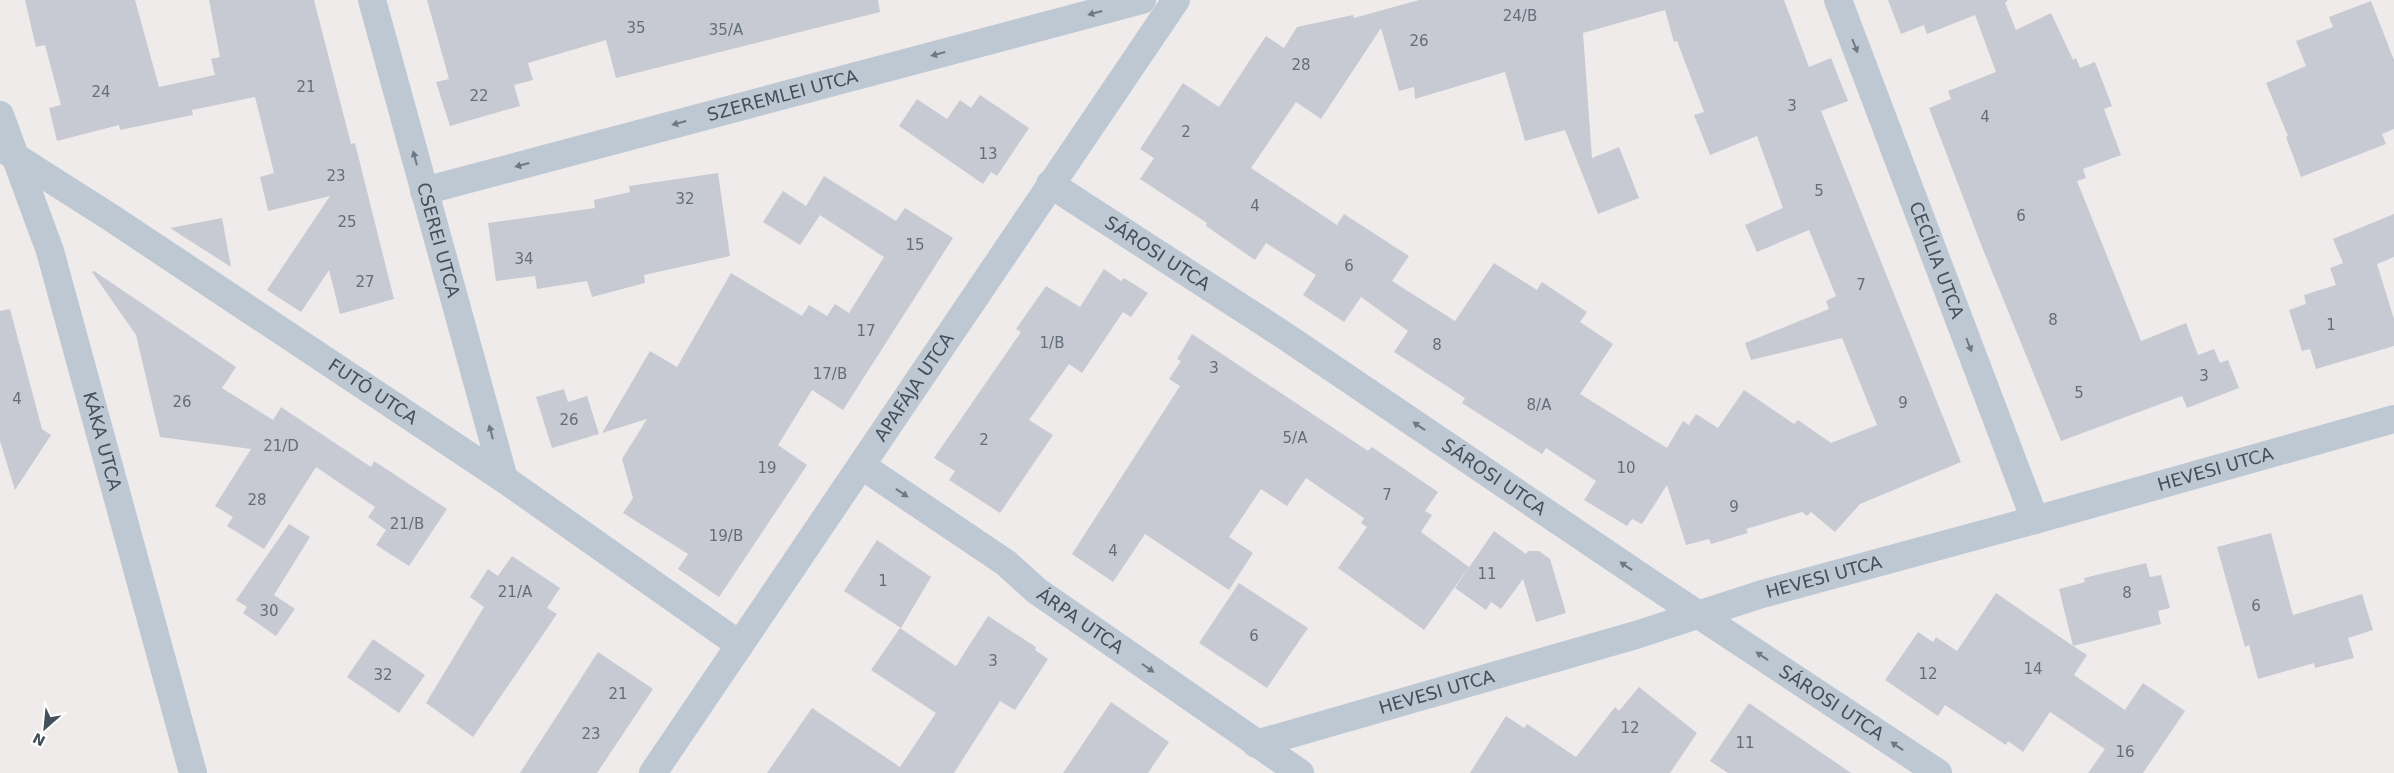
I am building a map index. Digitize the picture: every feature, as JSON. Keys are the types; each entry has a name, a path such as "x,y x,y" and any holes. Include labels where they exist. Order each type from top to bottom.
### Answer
{"street":[{"name":"CSEREI UTCA","path":"372,0 504,479"},
{"name":"SZEREMLEI UTCA","path":"424,191 1142,0"},
{"name":"APAFÁJA UTCA","path":"654,773 1176,0"},
{"name":"CECÍLIA UTCA","path":"1838,0 2035,520"},
{"name":"KÁKA UTCA","path":"0,115 8,153 50,251 193,773"},
{"name":"FUTÓ UTCA","path":"8,153 110,217 504,479 740,645"},
{"name":"SÁROSI UTCA","path":"1050,184 1282,334 1938,773"},
{"name":"HEVESI UTCA","path":"1256,744 1700,615 1762,594 2035,520 2394,419"},
{"name":"ÁRPA UTCA","path":"862,466 1006,563 1037,591 1300,773"}],"building":[{"path":"25,0 135,0 159,87 215,75 211,59 220,57 209,0 314,0 351,144 355,143 394,299 340,314 329,270 301,312 267,290 330,196 268,211 260,177 274,173 255,97 192,110 193,115 120,130 119,125 57,141 49,108 61,105 45,45 36,47"},
{"path":"427,0 878,0 880,12 616,78 606,40 528,63 533,80 514,85 520,106 450,126 436,82 449,79"},
{"path":"1419,0 1784,0 1809,67 1831,58 1848,101 1821,111 1961,462 1860,504 1835,532 1811,512 1807,516 1802,512 1746,529 1748,533 1711,544 1709,539 1686,545 1667,485 1642,524 1632,519 1627,526 1584,500 1596,481 1546,448 1542,454 1462,403 1465,398 1394,352 1408,331 1361,297 1344,322 1303,295 1316,275 1266,243 1255,260 1206,226 1207,223 1140,179 1154,158 1140,149 1183,83 1219,107 1266,36 1284,48 1297,27 1353,15 1354,18","holes":["1665,10 1674,42 1677,41 1704,112 1694,115 1710,155 1757,136 1783,208 1745,225 1757,252 1809,230 1836,296 1826,301 1829,309 1745,343 1751,360 1842,338 1877,425 1831,443 1798,420 1794,424 1744,390 1718,428 1696,414 1689,425 1683,421 1667,448 1580,394 1613,344 1580,322 1587,312 1542,282 1537,290 1494,263 1455,321 1392,281 1409,256 1344,214 1337,225 1251,168 1296,102 1321,119 1381,28 1399,91 1414,87 1415,99 1505,72 1525,141 1565,130 1598,214 1639,198 1619,147 1592,158 1583,33"]},
{"path":"1888,0 2008,0 2005,3 2016,30 2051,13 2073,60 2076,58 2080,68 2095,62 2112,106 2104,109 2121,155 2083,169 2086,178 2077,181 2141,341 2186,323 2198,355 2214,349 2220,363 2228,360 2239,388 2187,408 2182,396 2061,441 1982,247 1929,108 1951,99 1948,91 1996,72 1975,15 1927,34 1924,25 1901,34"},
{"path":"2371,1 2394,60 2394,129 2382,134 2386,144 2301,177 2286,137 2288,136 2266,83 2306,66 2296,41 2333,27 2329,17"},
{"path":"980,95 1029,128 997,176 991,172 983,184 899,126 917,99 947,119 960,100 971,108"},
{"path":"718,173 730,256 644,275 645,283 592,297 587,281 537,289 535,276 496,281 488,223 595,208 594,200 630,192 629,186"},
{"path":"824,176 896,221 905,208 953,238 843,410 812,390 778,445 807,465 719,597 678,569 688,554 623,513 633,498 622,459 647,419 602,433 650,351 677,367 731,273 802,316 809,305 827,316 835,304 849,313 884,257 806,206"},
{"path":"783,191 820,215 800,245 763,222"},
{"path":"2394,214 2394,257 2377,264 2394,319 2394,346 2316,369 2310,349 2302,351 2289,310 2306,304 2304,295 2336,285 2330,268 2343,263 2333,239"},
{"path":"222,218 231,267 170,228"},
{"path":"1104,269 1121,281 1124,278 1148,293 1131,317 1123,312 1082,373 1069,364 1029,420 1053,435 1000,513 949,480 955,471 934,458 1021,332 1016,329 1046,286 1080,307"},
{"path":"94,271 236,367 222,388 273,420 281,407 371,467 374,461 447,509 409,566 376,545 386,530 368,517 375,507 316,467 264,549 227,526 233,517 215,506 251,449 160,437 136,335 92,272"},
{"path":"10,309 42,429 51,435 15,490 0,441 0,311"},
{"path":"1192,334 1368,451 1372,447 1438,492 1425,511 1432,515 1421,532 1469,567 1424,630 1338,568 1367,527 1361,523 1364,518 1306,478 1287,506 1261,489 1229,537 1253,553 1229,590 1145,534 1113,582 1072,554 1180,386 1169,379 1181,361 1177,359"},
{"path":"564,389 568,402 587,396 599,434 552,448 536,397"},
{"path":"289,524 310,537 274,595 295,609 276,636 243,613 247,607 236,600"},
{"path":"1494,531 1526,554 1528,551 1539,551 1550,559 1566,613 1536,622 1523,579 1501,609 1491,602 1486,610 1455,588"},
{"path":"2271,533 2293,615 2362,594 2373,630 2348,638 2354,658 2315,668 2314,663 2258,679 2249,645 2245,647 2217,547"},
{"path":"877,540 931,577 901,628 844,591"},
{"path":"512,556 560,588 547,608 557,614 473,737 426,703 484,607 470,597 488,569 498,576"},
{"path":"2146,563 2150,577 2161,575 2170,608 2158,611 2161,624 2073,646 2059,589 2085,582 2084,578"},
{"path":"1239,583 1308,628 1267,688 1199,643"},
{"path":"1996,593 2087,655 2074,675 2125,710 2143,683 2185,711 2143,773 2088,773 2105,749 2050,712 2023,752 2008,741 2006,745 1945,705 1938,716 1885,680 1918,632 1933,642 1936,637 1957,651"},
{"path":"988,616 1036,647 1035,650 1048,659 1015,710 1000,701 954,773 767,773 812,708 900,767 936,713 871,670 900,628 956,666"},
{"path":"373,639 425,675 399,713 347,677"},
{"path":"598,652 653,689 597,773 520,773"},
{"path":"1639,687 1697,733 1670,773 1470,773 1506,716 1524,728 1527,724 1576,757 1615,707 1619,711"},
{"path":"1111,702 1169,742 1148,773 1063,773"},
{"path":"1749,703 1851,773 1728,773 1710,761"}]}
